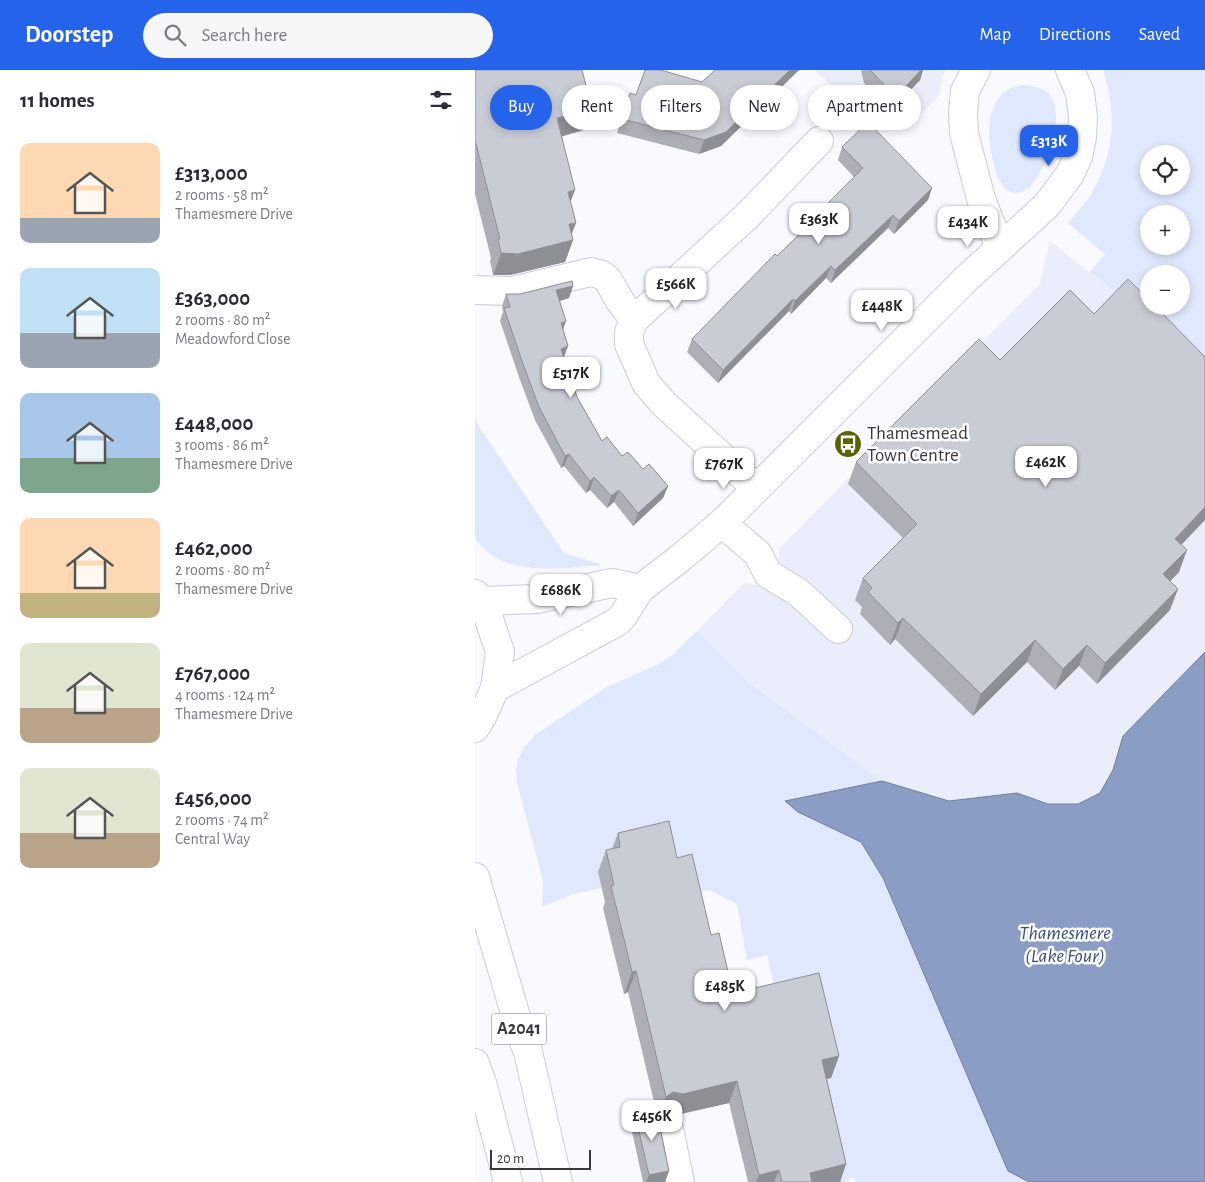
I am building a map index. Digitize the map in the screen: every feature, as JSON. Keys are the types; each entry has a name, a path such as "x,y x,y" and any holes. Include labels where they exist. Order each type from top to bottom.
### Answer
{"street":[{"path":"976,70 965,91 964,133 981,200 1000,248"},
{"path":"495,688 617,622 640,589 722,522 965,280 1047,205 1070,174 1078,157 1082,137 1083,116 1080,93 1070,70"},
{"path":"756,488 663,403 646,383 629,344 629,332 634,320 747,216 819,140"},
{"path":"475,290 512,291 591,272 602,275 608,280 634,320"},
{"path":"722,522 758,554 768,574 798,592 838,629"},
{"path":"475,728 495,688 500,652 479,597 537,599 611,583 640,589"},
{"name":"A2041","path":"475,877 528,1052 558,1182"},
{"name":"A2041","path":"475,1063 508,1182"},
{"path":"669,1129 680,1182"}],"shaded area":[{"path":"815,70 946,70 943,75 939,95 921,113 921,85 831,85"},
{"path":"1103,70 1205,70 1205,364 1144,315 1190,315 1190,265 1140,265 1140,312 1090,272 1105,254 1068,223 1092,193 1100,178 1109,148 1111,133 1112,117"},
{"path":"1023,85 1033,86 1046,91 1054,102 1056,114 1053,141 1042,168 1030,187 1020,193 1016,193 1008,191 1002,186 998,177 994,167 989,132 991,114 1002,94 1010,88"},
{"path":"1050,241 1140,312 1140,315 1143,315 1205,364 1205,652 1123,736 1113,770 1100,793 1078,804 1048,804 1017,793 949,801 882,781 748,682 697,631 744,583 759,585 779,564 779,549 1040,283"},
{"path":"475,418 564,553 603,565 551,569 518,566 488,552 475,539"},
{"path":"697,631 748,682 882,781 785,801 799,812 861,842 883,878 1008,1171 1029,1182 856,1182 853,1177 845,1182 837,1182 814,1082 831,1078 778,1003 767,955 747,960 737,904 709,890 688,894 602,888 573,894 542,907 543,881 517,782 516,770 522,750 535,735 607,687 657,665 671,656"}],"water":[{"name":"Thamesmere (Lake Four)","path":"1205,652 1205,1182 1029,1182 1008,1171 883,878 861,842 798,812 785,801 882,781 949,801 1017,793 1048,804 1078,804 1100,793 1113,770 1123,736"}],"building":[{"path":"475,70 582,70 586,85 562,85 562,117 557,118 575,190 568,192 576,223 569,224 573,240 518,254 501,253 498,239 500,239 475,144"},
{"path":"645,70 661,70 702,82 715,70 790,70 775,85 730,85 730,128 726,132 704,140 665,130 720,130 720,85 641,85 641,124 631,121 631,93 636,95"},
{"path":"870,70 921,70 907,85 884,85"},
{"path":"860,130 876,130 932,188 899,221 893,215 835,270 831,266 795,301 793,299 723,370 692,339 775,254 777,256 829,206 827,204 863,168 842,147"},
{"path":"1128,279 1140,291 1140,315 1164,315 1205,357 1205,507 1175,539 1187,550 1163,574 1178,589 1105,663 1087,645 1063,669 1035,640 981,694 903,618 898,623 868,592 872,588 863,578 917,524 856,462 979,339 1000,360 1070,290 1094,314"},
{"path":"572,281 573,286 556,290 566,321 561,323 568,346 561,349 577,397 602,441 607,437 622,456 628,452 643,469 649,464 668,486 638,513 619,490 611,496 594,477 590,481 569,454 565,456 539,407 504,308 510,307 506,294 520,294"},
{"path":"669,821 677,858 692,854 711,935 719,933 733,993 819,973 839,1056 822,1060 846,1164 810,1173 812,1182 782,1182 779,1170 759,1175 737,1081 683,1094 673,1092 666,1097 636,971 632,972 611,886 614,885 606,850 620,847 618,833"},
{"path":"660,1109 658,1119 669,1171 649,1175 635,1114"}],"place":[{"name":"Thamesmead Town Centre","path":"848,444"}]}
